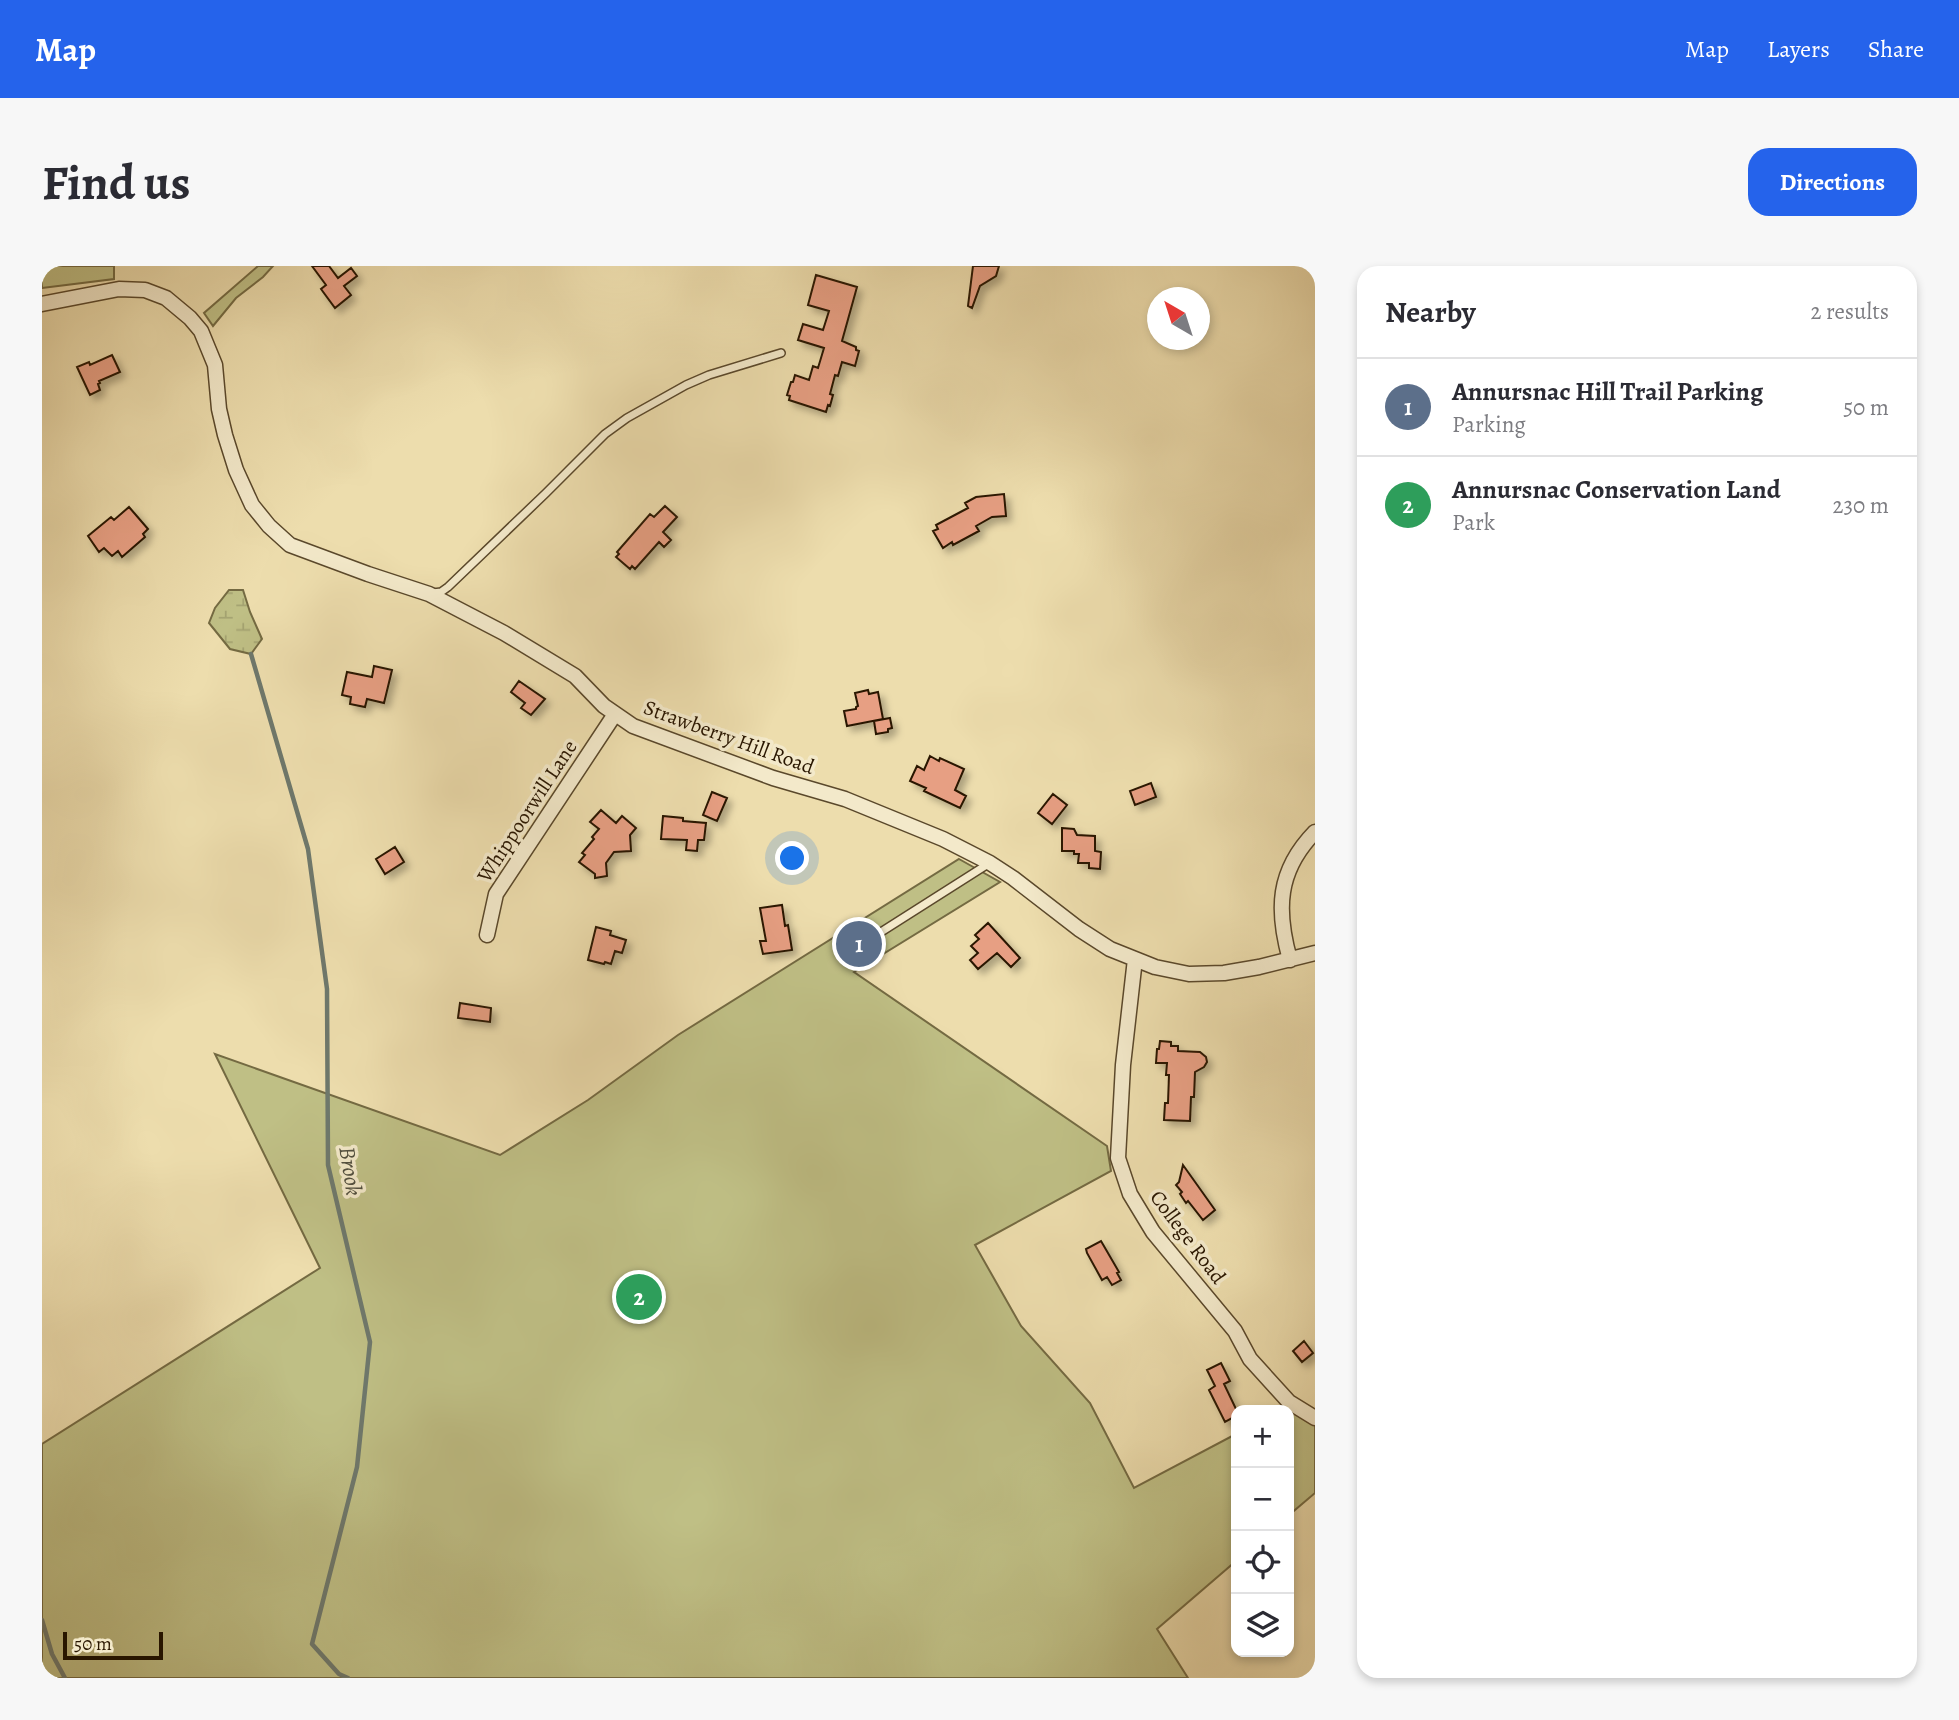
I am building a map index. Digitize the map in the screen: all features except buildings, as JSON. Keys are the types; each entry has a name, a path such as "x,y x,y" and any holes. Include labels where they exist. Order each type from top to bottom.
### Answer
{"street":[{"name":"Strawberry Hill Road","path":"42,304 119,289 145,290 166,298 201,331 215,365 219,409 232,458 252,505 269,526 290,545 429,594 505,632 575,676 604,706 633,726 773,778 845,799 943,839 1013,878 1079,929 1110,949 1155,967 1189,974 1224,973 1315,953"},
{"name":"Whippoorwill Lane","path":"487,936 496,894 615,714"},
{"path":"1290,960 1283,936 1281,896 1293,860 1315,832"},
{"name":"College Road","path":"1135,959 1123,1065 1118,1157 1130,1194 1153,1232 1235,1331 1250,1359 1289,1402 1315,1418"}],"lane":[{"path":"429,594 441,592 448,587 606,434 628,418 709,374 781,353"},
{"path":"859,946 990,863"}],"green space":[{"path":"42,266 114,266 114,279 42,288"},
{"path":"258,266 273,266 236,298 213,326 204,313"},
{"path":"229,590 243,590 262,639 251,654 230,649 209,623 215,608"},
{"path":"959,859 1000,882 854,972 1107,1146 1111,1171 975,1245 1021,1326 1090,1403 1134,1488 1231,1437 1231,1565 1157,1629 1188,1678 42,1678 42,1444 320,1268 215,1054 500,1155 588,1100 678,1035"},
{"path":"1294,1411 1315,1424 1315,1493 1294,1511"}],"waterway":[{"name":"Brook","path":"251,654 308,849 327,989 328,1165 370,1342 357,1467 312,1644 339,1674 348,1678"},
{"path":"42,1620 52,1654 65,1678"}],"place":[{"name":"Annursnac Hill Trail Parking","path":"859,944"},
{"name":"Annursnac Conservation Land","path":"639,1297"}]}
